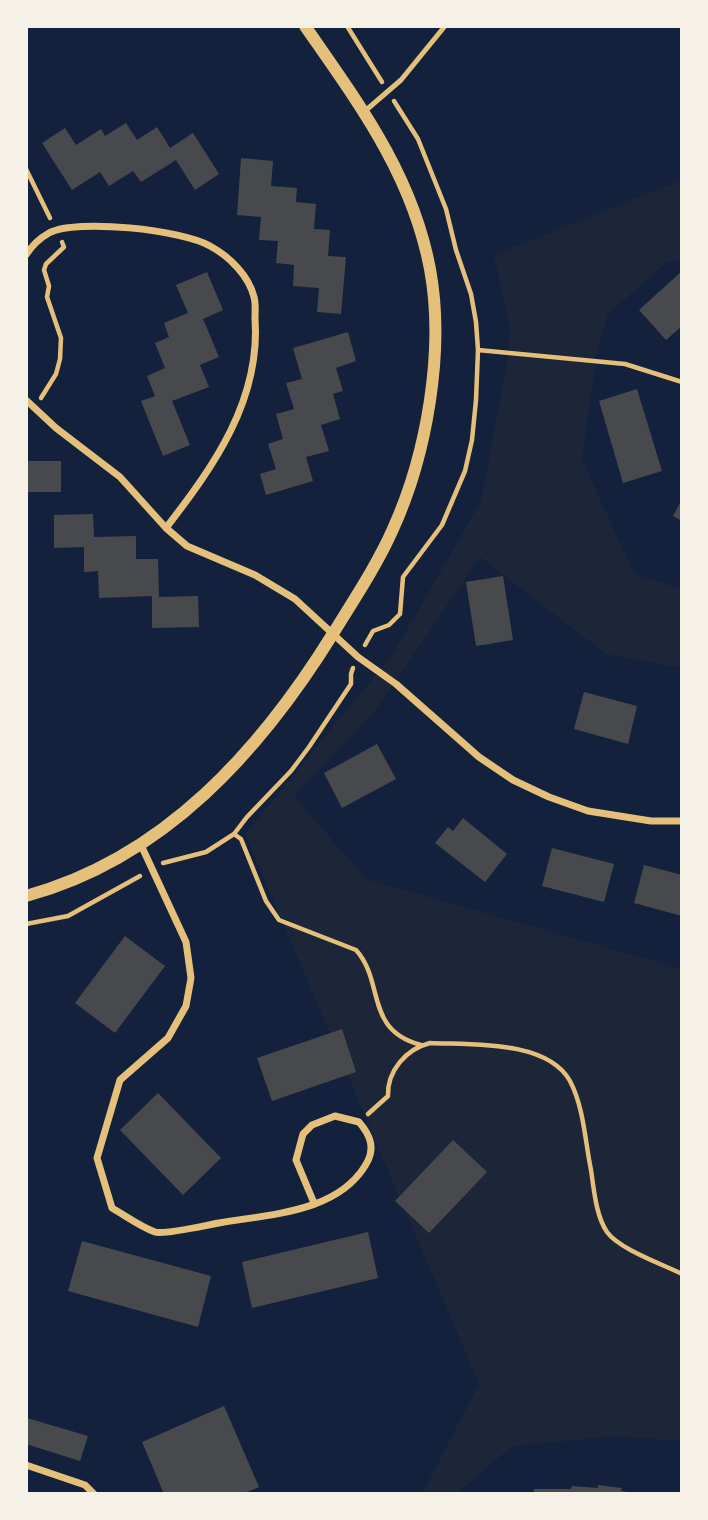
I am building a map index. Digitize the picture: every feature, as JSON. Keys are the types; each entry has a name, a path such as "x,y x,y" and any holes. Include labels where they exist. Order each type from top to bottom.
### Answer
{"street":[{"path":"26,896 92,872 141,845 169,826 207,793 256,742 301,685 372,572 394,527 412,478 425,429 433,370 431,272 411,204 391,158 365,111 305,26"},
{"path":"26,255 50,232 83,225 168,232 209,245 239,268 254,296 257,344 249,385 232,431 200,484 166,528"},
{"path":"26,400 56,428 120,477 166,528 187,546 255,575 295,599 358,657 396,684 479,757 513,780 588,811 651,821 682,821"},
{"path":"141,845 186,942 191,978 186,1006 168,1038 120,1080 97,1158 112,1208 157,1233 289,1211 314,1203 341,1192 359,1175 370,1157 370,1140 359,1122 335,1116 312,1125 303,1133 296,1160 314,1203"},
{"path":"26,1465 85,1485 94,1494"}],"lane":[{"path":"365,111 401,80 445,26"}],"path":[{"path":"347,26 388,92"},
{"path":"26,169 64,247 46,264 44,270 49,286 47,297 61,338 60,359 56,374 34,407"},
{"path":"478,350 625,364 682,382"},
{"path":"26,924 68,916 166,861 206,852 234,834 309,747 351,684 351,674 358,657"},
{"path":"234,834 242,839 266,901 279,920 356,950 367,966 384,1020 393,1031 421,1045"},
{"path":"359,1122 388,1096 388,1083 393,1070 412,1050 421,1045 430,1043 492,1046 523,1051 555,1063 569,1079 579,1107 595,1196 606,1231 615,1241 682,1274"}],"shaded area":[{"path":"682,180 682,260 667,262 608,314 597,352 582,459 634,574 682,589 682,668 606,654 480,557 375,711 294,796 366,879 682,969 682,1441 616,1436 512,1446 456,1494 422,1494 479,1384 245,834 393,654 481,501 508,358 510,329 494,255"}],"building":[{"path":"126,123 137,140 157,127 170,148 193,133 219,174 195,190 176,160 141,182 133,171 109,186 100,172 72,190 42,143 65,128 76,145 101,129 105,136"},
{"path":"241,158 273,161 271,186 297,188 296,202 316,204 314,229 330,230 328,256 346,257 341,314 317,312 319,288 293,286 294,265 276,263 278,241 259,240 261,217 237,215"},
{"path":"682,271 682,326 666,340 639,310"},
{"path":"207,272 223,310 203,319 219,357 200,365 209,387 172,401 190,445 163,456 141,401 155,396 147,376 165,368 155,343 169,337 164,323 188,313 176,285"},
{"path":"348,332 356,361 336,368 343,391 333,394 340,419 321,425 329,451 306,457 313,481 266,495 260,474 276,469 268,444 283,439 276,414 294,409 286,383 302,379 293,348"},
{"path":"637,389 662,471 623,483 599,401"},
{"path":"26,461 61,461 61,492 26,492"},
{"path":"682,499 682,521 673,516"},
{"path":"93,514 94,537 136,536 136,559 158,559 159,597 198,596 199,627 152,628 152,596 99,598 98,571 84,572 84,547 54,548 54,515"},
{"path":"503,576 513,640 476,646 466,582"},
{"path":"584,692 637,706 628,744 574,729"},
{"path":"377,744 396,779 342,808 324,773"},
{"path":"463,818 507,854 485,882 435,843 448,827 453,831"},
{"path":"552,848 614,864 604,902 542,886"},
{"path":"644,865 682,875 682,916 634,903"},
{"path":"125,936 165,966 115,1033 75,1003"},
{"path":"342,1029 356,1072 272,1101 257,1058"},
{"path":"158,1093 221,1158 183,1195 120,1130"},
{"path":"453,1140 487,1172 429,1233 395,1201"},
{"path":"368,1232 378,1278 252,1308 242,1262"},
{"path":"82,1241 211,1276 198,1327 68,1291"},
{"path":"224,1406 259,1487 243,1494 164,1494 142,1442"},
{"path":"27,1418 88,1436 80,1461 26,1444"},
{"path":"598,1485 622,1488 621,1491 629,1494 533,1494 534,1489 571,1489 572,1486 598,1488"}]}
